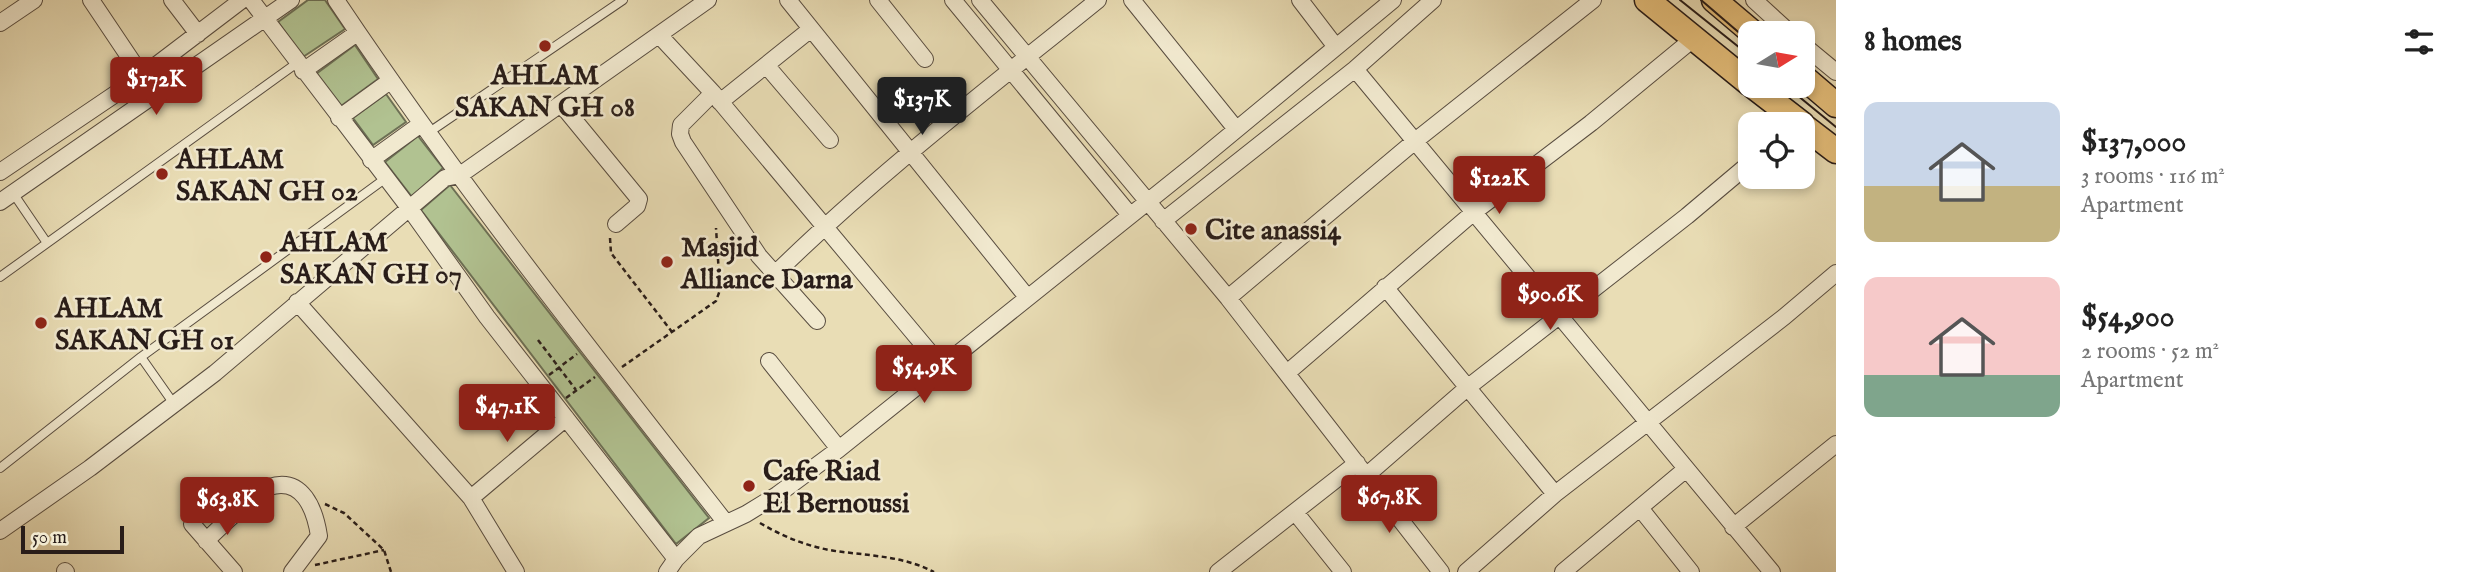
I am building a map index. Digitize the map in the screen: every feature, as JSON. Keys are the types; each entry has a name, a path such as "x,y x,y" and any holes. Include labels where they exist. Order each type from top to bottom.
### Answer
{"main road":[{"path":"1647,0 1738,75"},
{"path":"1714,0 1739,21"},
{"path":"1815,87 1836,104"},
{"path":"1767,98 1785,112"},
{"path":"1815,135 1836,151"}],"street":[{"path":"0,23 34,0"},
{"path":"91,0 142,76"},
{"path":"172,0 198,34"},
{"path":"0,172 142,76 242,0"},
{"path":"251,0 566,418 672,566 699,536 746,514 777,495 839,449 1148,202 1393,0"},
{"path":"6,198 291,0"},
{"path":"336,0 390,81 603,376 726,523"},
{"path":"0,531 90,468 215,373 445,178 460,175 708,0"},
{"path":"788,0 1027,297"},
{"path":"953,0 1130,215"},
{"path":"980,0 1228,298 1441,572"},
{"path":"775,274 823,226 1098,0"},
{"path":"1132,0 1236,129"},
{"path":"1300,0 1336,47"},
{"path":"1163,221 1355,69 1433,0"},
{"path":"1228,298 1415,141 1593,0"},
{"path":"1754,0 1777,21"},
{"path":"888,3 925,59"},
{"path":"811,29 766,65 681,125 680,134 759,256 817,321"},
{"path":"300,67 357,33"},
{"path":"660,36 717,98 942,367"},
{"path":"1287,373 1474,212 1591,123 1693,39"},
{"path":"1815,55 1836,72"},
{"path":"766,65 830,140"},
{"path":"1355,69 1772,572"},
{"path":"339,118 390,81"},
{"path":"561,104 639,199 637,206 616,224"},
{"path":"371,160 425,129"},
{"path":"1218,572 1295,512 1362,469 1687,216 1738,173"},
{"path":"1466,572 1555,494 1784,317 1836,273"},
{"path":"1385,287 1555,494"},
{"path":"297,302 471,498 516,572"},
{"path":"769,361 839,449"},
{"path":"471,498 566,418"},
{"path":"1733,527 1836,444"},
{"path":"1563,572 1686,469"},
{"path":"205,541 267,487 286,485 300,491 315,512 319,536 294,571"},
{"path":"1640,508 1692,572"},
{"path":"1295,512 1339,566 1321,572"},
{"path":"192,524 234,572"}],"lane":[{"path":"425,129 623,0"},
{"path":"0,277 300,67"},
{"path":"0,468 141,357 386,178"},
{"path":"6,198 47,243"},
{"path":"141,357 174,404"}],"path":[{"path":"616,224 609,240 611,253 673,332"},
{"path":"564,400 576,390 673,332 712,304 719,296 716,228"},
{"path":"538,340 576,390"},
{"path":"546,377 578,354"},
{"path":"300,491 344,513 384,551 391,572"},
{"path":"746,514 769,528 818,548 897,558 934,572"},
{"path":"294,571 384,551"}],"green space":[{"path":"308,0 325,0 345,29 303,57 278,22"},
{"path":"355,45 378,79 341,106 316,74"},
{"path":"386,94 406,122 373,145 353,118"},
{"path":"418,136 443,168 412,197 385,162"},
{"path":"450,185 709,518 676,544 421,210"}],"tram line":[{"path":"1680,0 1738,46"},
{"path":"1701,0 1738,32"},
{"path":"1801,98 1836,127"}],"place":[{"name":"AHLAM SAKAN GH 08","path":"545,46"},
{"name":"AHLAM SAKAN GH 02","path":"162,174"},
{"name":"Cite anassi4","path":"1191,229"},
{"name":"AHLAM SAKAN GH 07","path":"266,257"},
{"name":"Masjid Alliance Darna","path":"667,262"},
{"name":"AHLAM SAKAN GH 01","path":"41,323"},
{"name":"Cafe Riad El Bernoussi","path":"749,486"}]}
